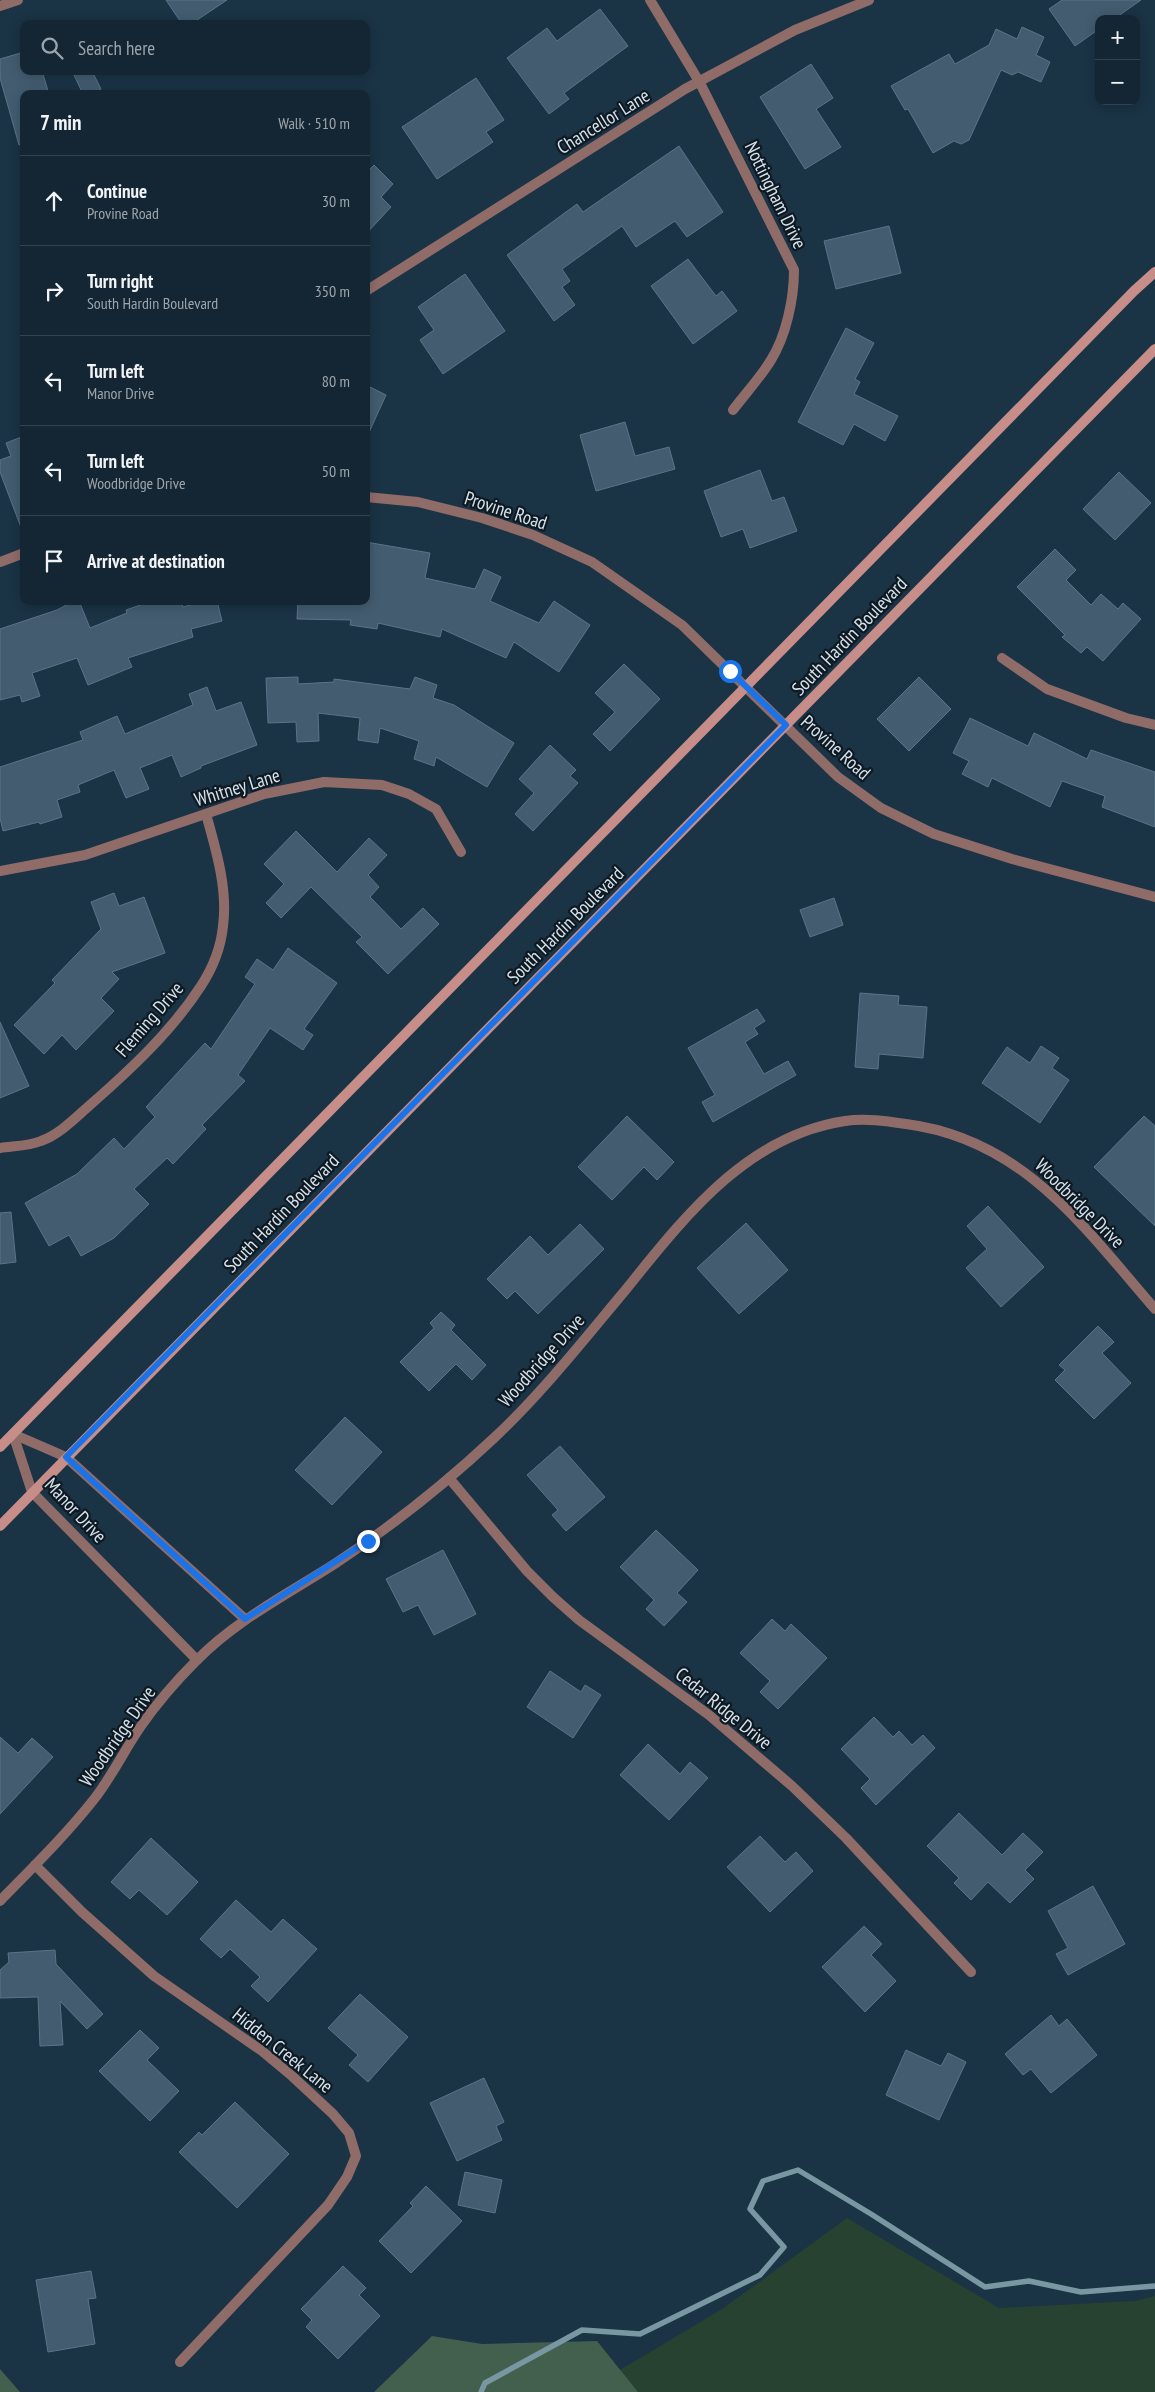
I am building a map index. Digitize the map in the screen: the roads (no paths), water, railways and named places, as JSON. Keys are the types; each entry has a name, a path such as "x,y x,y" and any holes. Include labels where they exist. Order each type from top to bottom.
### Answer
{"main road":[{"name":"South Hardin Boulevard","path":"0,1447 745,685 1134,291 1155,272"},
{"name":"South Hardin Boulevard","path":"0,1526 1155,348"}],"street":[{"path":"0,6 18,0"},
{"name":"Nottingham Drive","path":"650,0 700,83 794,270 794,292 787,319 772,359 733,410"},
{"name":"Chancellor Lane","path":"370,289 685,90 795,30 869,0"},
{"name":"Provine Road","path":"370,497 418,502 482,518 532,535 592,562 682,625 838,777 881,808 934,834 1012,859 1155,897"},
{"path":"0,562 20,554"},
{"path":"1002,658 1047,689 1126,718 1155,725"},
{"name":"Whitney Lane","path":"0,871 85,855 264,794 324,782 382,785 409,794 436,809 461,852"},
{"name":"Fleming Drive","path":"0,1148 40,1142 63,1128 110,1087 171,1027 202,985 218,951 223,925 223,891 218,856 206,814"},
{"name":"Woodbridge Drive","path":"0,1901 96,1797 143,1723 197,1660 245,1619 368,1541 448,1478 496,1436 566,1362 662,1244 728,1176 773,1145 810,1128 848,1121 875,1120 921,1126 958,1135 990,1149 1023,1169 1052,1194 1084,1227 1155,1309"},
{"name":"Manor Drive","path":"13,1434 66,1457 245,1619"},
{"name":"Manor Drive","path":"13,1434 32,1492 197,1660"},
{"name":"Cedar Ridge Drive","path":"448,1478 527,1571 553,1597 579,1620 709,1715 792,1786 846,1838 971,1972"},
{"name":"Hidden Creek Lane","path":"35,1865 82,1912 154,1976 277,2063 319,2099 349,2133 356,2156 347,2178 328,2205 180,2362"}],"waterway":[{"path":"481,2392 485,2383 582,2330 640,2334 760,2275 784,2247 750,2209 763,2181 798,2170 985,2287 1029,2281 1081,2292 1155,2286"}]}
